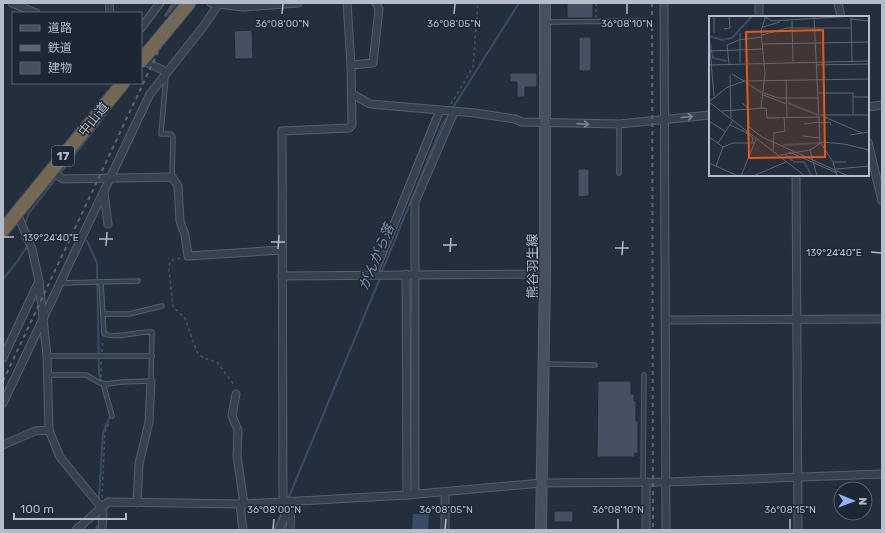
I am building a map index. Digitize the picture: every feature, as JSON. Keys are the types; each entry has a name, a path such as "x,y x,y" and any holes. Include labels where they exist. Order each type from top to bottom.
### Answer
{"highway":[{"path":"142,59 189,3"},
{"name":"中山道","path":"3,230 17,213 56,175 122,84"}],"main road":[{"name":"熊谷羽生線","path":"542,530 545,274 545,3"}],"street":[{"path":"12,3 34,12"},
{"path":"142,27 160,3"},
{"path":"3,403 150,94 203,27 214,4 243,7 298,3"},
{"path":"290,530 287,502 282,276 282,131 349,128 352,125 351,65 347,3"},
{"path":"351,65 373,63 380,9 376,3"},
{"path":"664,3 666,530"},
{"path":"759,3 759,16"},
{"path":"838,3 841,16"},
{"path":"142,60 167,72"},
{"path":"352,94 370,104 515,119 522,122 592,125 619,124 709,115"},
{"path":"869,107 882,105"},
{"path":"375,274 406,199 447,111"},
{"path":"415,494 415,202 447,111"},
{"path":"869,146 882,201"},
{"path":"56,175 172,177 178,186 180,221 185,235 188,256 282,250"},
{"path":"796,176 798,530"},
{"path":"104,193 108,224"},
{"path":"406,199 415,202"},
{"path":"17,213 37,265 40,281 47,356 49,430 60,457 103,505 102,530"},
{"path":"282,276 375,274 545,274"},
{"path":"406,274 406,495"},
{"path":"3,358 40,281"},
{"path":"666,320 882,319"},
{"path":"137,503 139,464 148,422 151,381"},
{"path":"236,394 232,416 238,430 237,456 243,530"},
{"path":"3,446 35,431 49,430"},
{"path":"76,530 108,502 242,504 406,495 542,484 667,482 882,474"},
{"path":"645,482 646,530"},
{"path":"445,492 445,530"},
{"path":"279,530 287,502"}],"lane":[{"path":"546,22 645,21"},
{"path":"167,72 161,134 171,134 173,137 172,177"},
{"path":"619,124 619,173"},
{"path":"59,283 138,281"},
{"path":"47,375 86,375 101,383 151,381 152,332 116,335 104,334 101,282"},
{"path":"103,314 129,314 162,306"},
{"path":"47,356 152,356"},
{"path":"544,364 594,364"},
{"path":"644,375 645,482"},
{"path":"101,383 109,399 112,416"}],"path":[{"path":"447,111 474,67 478,3"},
{"path":"596,3 596,22"},
{"path":"188,256 170,261 169,270 173,307 184,318 197,352 203,358 217,362 236,387 236,394"},
{"path":"103,505 105,438 112,416"}],"water":[{"path":"413,514 429,514 428,530 412,530"}],"building":[{"path":"171,3 179,3 166,18 163,16"},
{"path":"567,3 593,3 593,18 567,18"},
{"path":"252,30 253,59 235,59 234,31"},
{"path":"579,37 591,37 591,71 579,71"},
{"path":"510,73 537,73 537,87 525,87 525,97 517,97 517,82 510,82"},
{"path":"578,169 589,169 589,196 578,197"},
{"path":"598,381 631,381 631,394 634,394 634,401 636,401 636,421 638,421 638,454 635,453 635,457 597,457"},
{"path":"554,511 573,511 573,522 554,522"}],"waterway":[{"name":"がんがら落","path":"381,274 442,125 519,3"},
{"path":"25,224 29,213 101,121"},
{"path":"87,241 97,263 99,373 105,398"},
{"path":"3,279 17,262 28,245"},
{"name":"がんがら落","path":"288,499 380,278"},
{"path":"99,497 103,433 110,416 108,406"},
{"name":"がんがら落","path":"274,530 286,503"},
{"path":"96,530 97,526"}],"railway":[{"path":"3,381 181,3"},
{"path":"652,3 653,530"}]}
